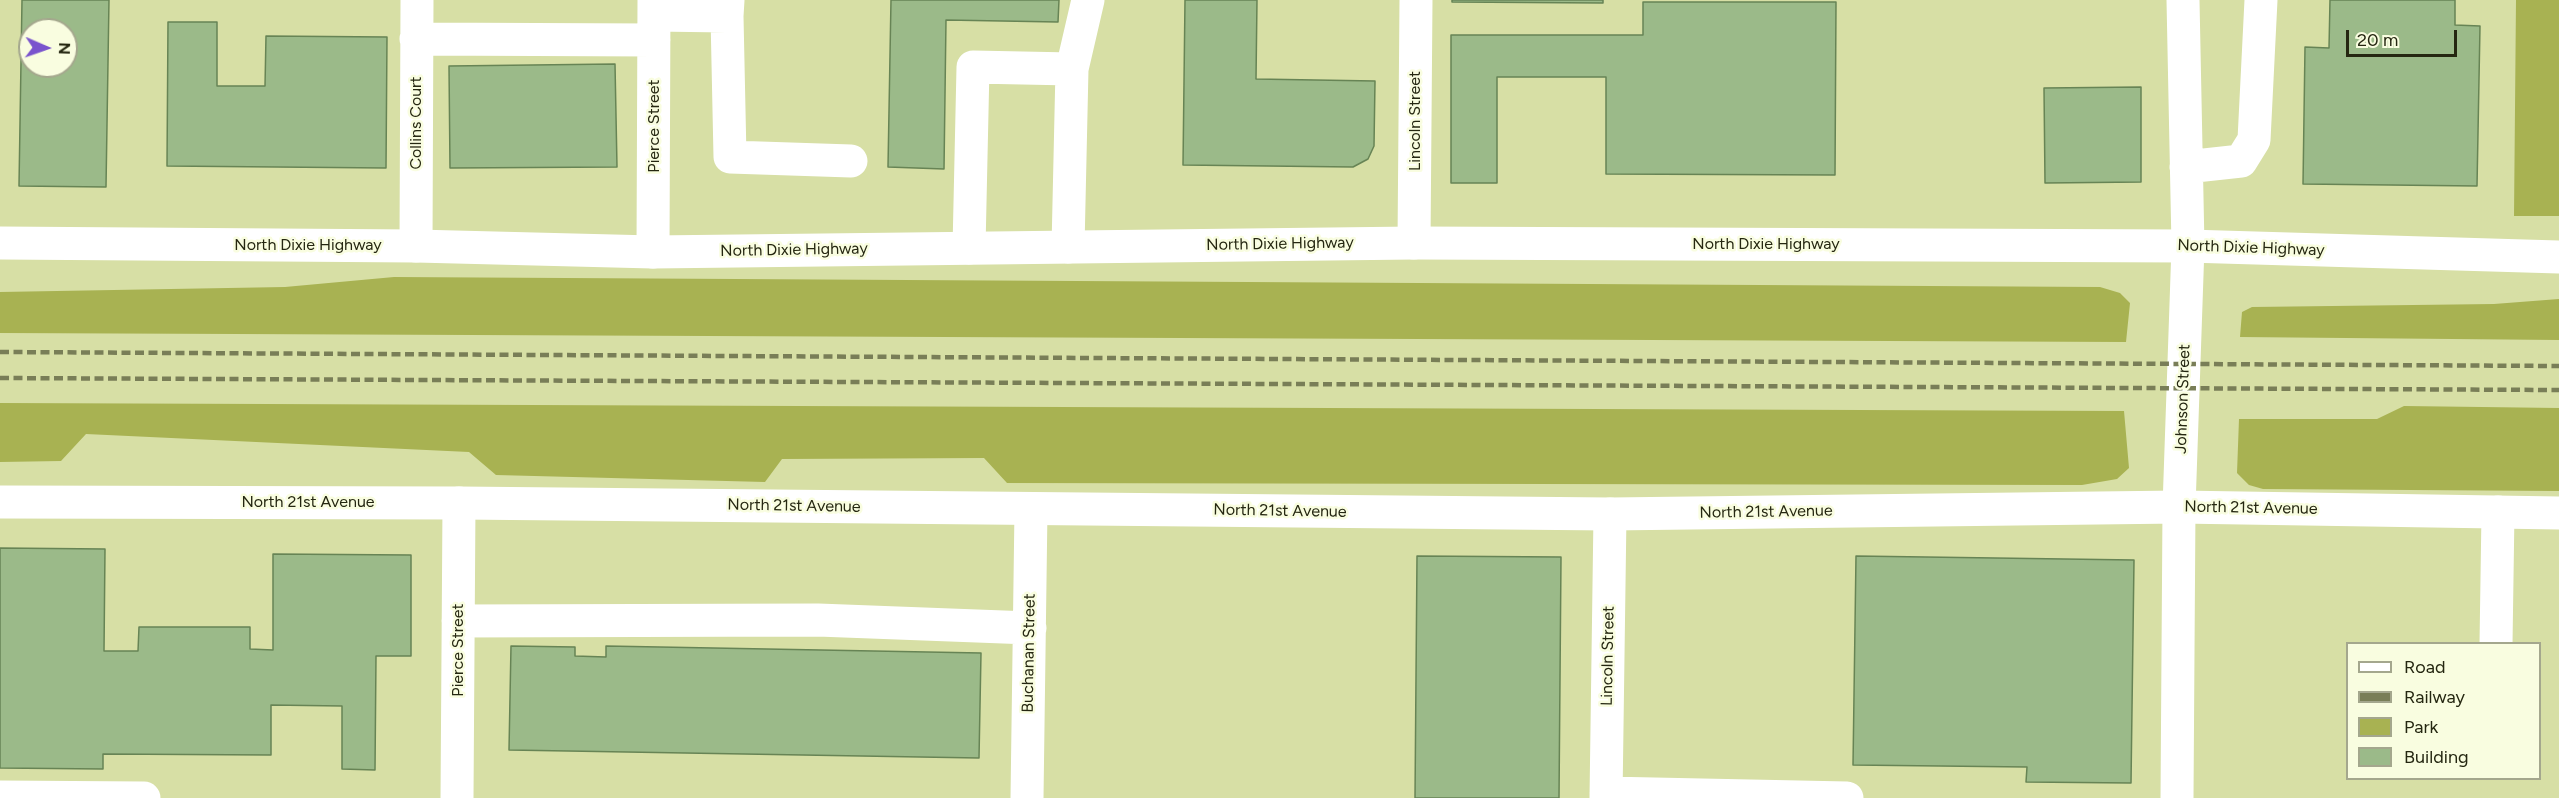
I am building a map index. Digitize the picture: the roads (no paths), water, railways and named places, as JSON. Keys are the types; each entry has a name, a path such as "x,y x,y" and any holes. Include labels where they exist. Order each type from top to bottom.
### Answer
{"main road":[{"name":"Collins Court","path":"416,246 417,0"},
{"path":"1068,247 1072,69 1088,0"},
{"name":"Lincoln Street","path":"1414,243 1416,0"},
{"name":"Johnson Street","path":"2177,798 2179,507 2188,246 2183,0"},
{"path":"2186,167 2241,161 2254,140 2261,0"},
{"path":"416,39 654,18 728,8 730,157 850,161"},
{"name":"Pierce Street","path":"653,252 654,18"},
{"path":"969,248 973,67 1072,69"},
{"name":"North Dixie Highway","path":"0,243 416,246 653,252 1414,243 2188,246 2559,257"},
{"name":"North 21st Avenue","path":"0,502 459,502 1610,514 2179,507 2559,513"},
{"name":"Pierce Street","path":"457,798 459,502"},
{"name":"Buchanan Street","path":"1027,798 1031,508"},
{"path":"2496,642 2498,512"},
{"name":"Lincoln Street","path":"1606,796 1610,514"},
{"path":"458,621 818,620 1030,628"},
{"path":"1606,796 1847,798"},
{"path":"0,797 144,798"}],"railway":[{"path":"0,352 2559,366"},
{"path":"0,378 2559,390"}]}
